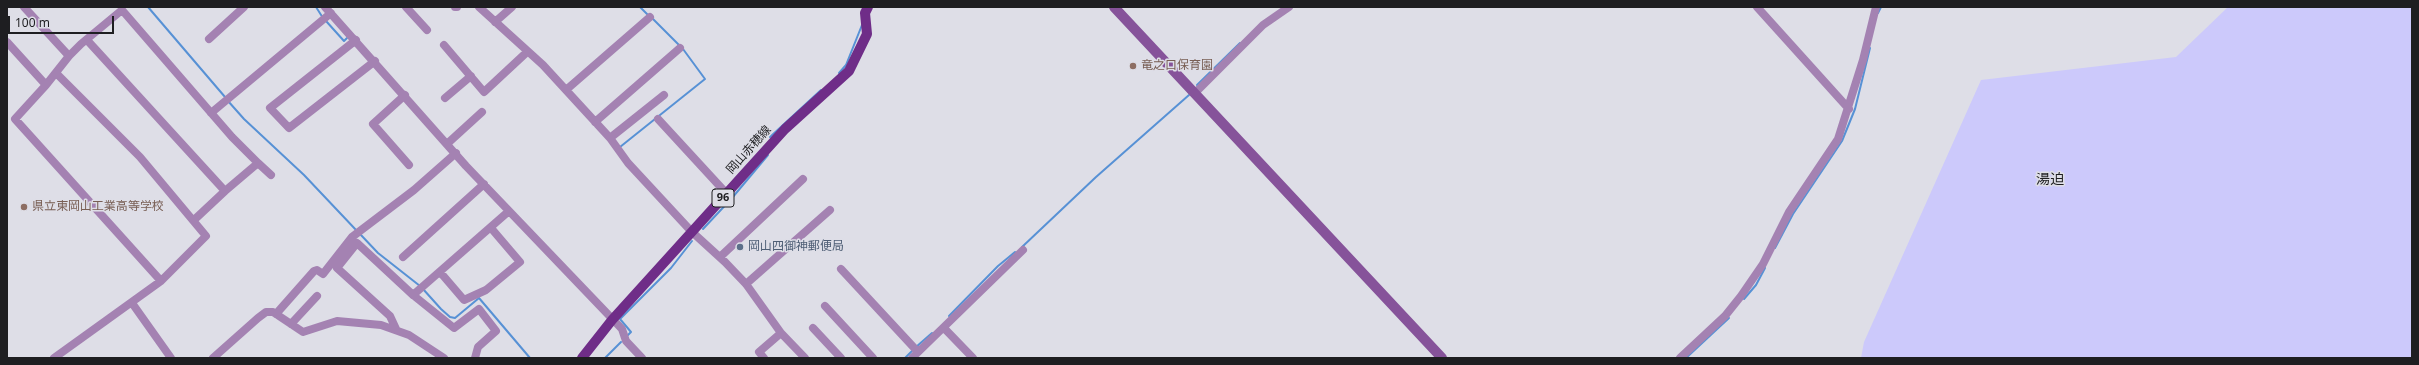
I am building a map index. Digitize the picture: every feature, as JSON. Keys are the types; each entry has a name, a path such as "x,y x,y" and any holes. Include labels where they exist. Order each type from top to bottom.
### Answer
{"main road":[{"name":"岡山赤穂線","path":"582,358 612,320 785,129 850,71 866,34 865,13 868,7"}],"street":[{"path":"24,7 69,56"},
{"path":"209,39 244,7"},
{"path":"406,7 427,30"},
{"path":"479,7 543,65 610,138 628,163 692,231 746,284 781,333 805,358"},
{"path":"495,22 512,7"},
{"path":"1114,7 1442,358"},
{"path":"1195,93 1263,25 1289,7"},
{"path":"1757,7 1849,109"},
{"path":"1680,358 1725,316 1759,270 1789,212 1838,139 1849,109 1876,7"},
{"path":"161,281 15,118 56,73 69,56 124,8 211,113 271,175"},
{"path":"211,113 326,14 356,40 484,184 622,329 626,340 641,358"},
{"path":"566,90 650,17"},
{"path":"87,40 225,191"},
{"path":"356,40 270,108 289,128 375,61"},
{"path":"7,42 46,84"},
{"path":"444,45 484,92 527,52"},
{"path":"595,122 680,48"},
{"path":"54,358 161,281 206,236 140,157 56,73"},
{"path":"445,98 471,76"},
{"path":"405,95 373,124 409,165"},
{"path":"610,138 664,95"},
{"path":"448,143 482,112"},
{"path":"658,119 727,194"},
{"path":"276,314 314,271 317,270 323,274 358,232 414,190 456,153"},
{"path":"194,220 258,163"},
{"path":"720,257 803,179"},
{"path":"403,257 484,184"},
{"path":"746,284 830,210"},
{"path":"413,295 510,211"},
{"path":"440,272 464,300 486,290 520,262 491,228"},
{"path":"396,329 390,316 337,268 357,243 413,295 454,328 479,309 496,331 478,347 475,358"},
{"path":"841,269 915,352 944,328 1002,268 1023,250"},
{"path":"291,324 317,296"},
{"path":"132,303 171,358"},
{"path":"825,306 874,358"},
{"path":"213,358 266,312 276,314 303,332 337,321 381,325 409,334 444,358"},
{"path":"813,328 841,358"},
{"path":"944,328 973,358"},
{"path":"764,358 759,352 781,333"}],"shaded area":[{"path":"2228,7 2412,7 2412,358 1861,358 1864,342 1981,80 2176,57"}],"waterway":[{"path":"148,7 225,97"},
{"path":"316,7 323,18"},
{"path":"640,7 648,15"},
{"path":"1878,13 1881,7"},
{"path":"652,18 680,46"},
{"path":"326,21 344,41 347,38"},
{"path":"839,73 846,65 862,25"},
{"path":"1197,85 1240,43"},
{"path":"1775,248 1793,214 1842,141 1855,109 1870,48"},
{"path":"620,147 705,79 683,49"},
{"path":"770,137 821,90"},
{"path":"1022,247 1096,177 1189,95"},
{"path":"228,101 244,119 304,175 357,231"},
{"path":"703,229 732,198 768,155"},
{"path":"360,234 378,253 420,286"},
{"path":"628,335 631,332 620,319 671,268 692,241"},
{"path":"949,316 998,266 1015,252"},
{"path":"1744,299 1756,285 1765,268"},
{"path":"423,289 441,309 450,317 455,318 479,298 530,358"},
{"path":"1686,358 1729,318"},
{"path":"916,347 932,333"},
{"path":"605,358 621,342"},
{"path":"905,358 913,350"}],"place":[{"name":"竜之口保育園","path":"1133,66"},
{"name":"県立東岡山工業高等学校","path":"24,207"},
{"name":"岡山四御神郵便局","path":"740,247"}],"district":[{"name":"湯迫","path":"2050,180"}]}
